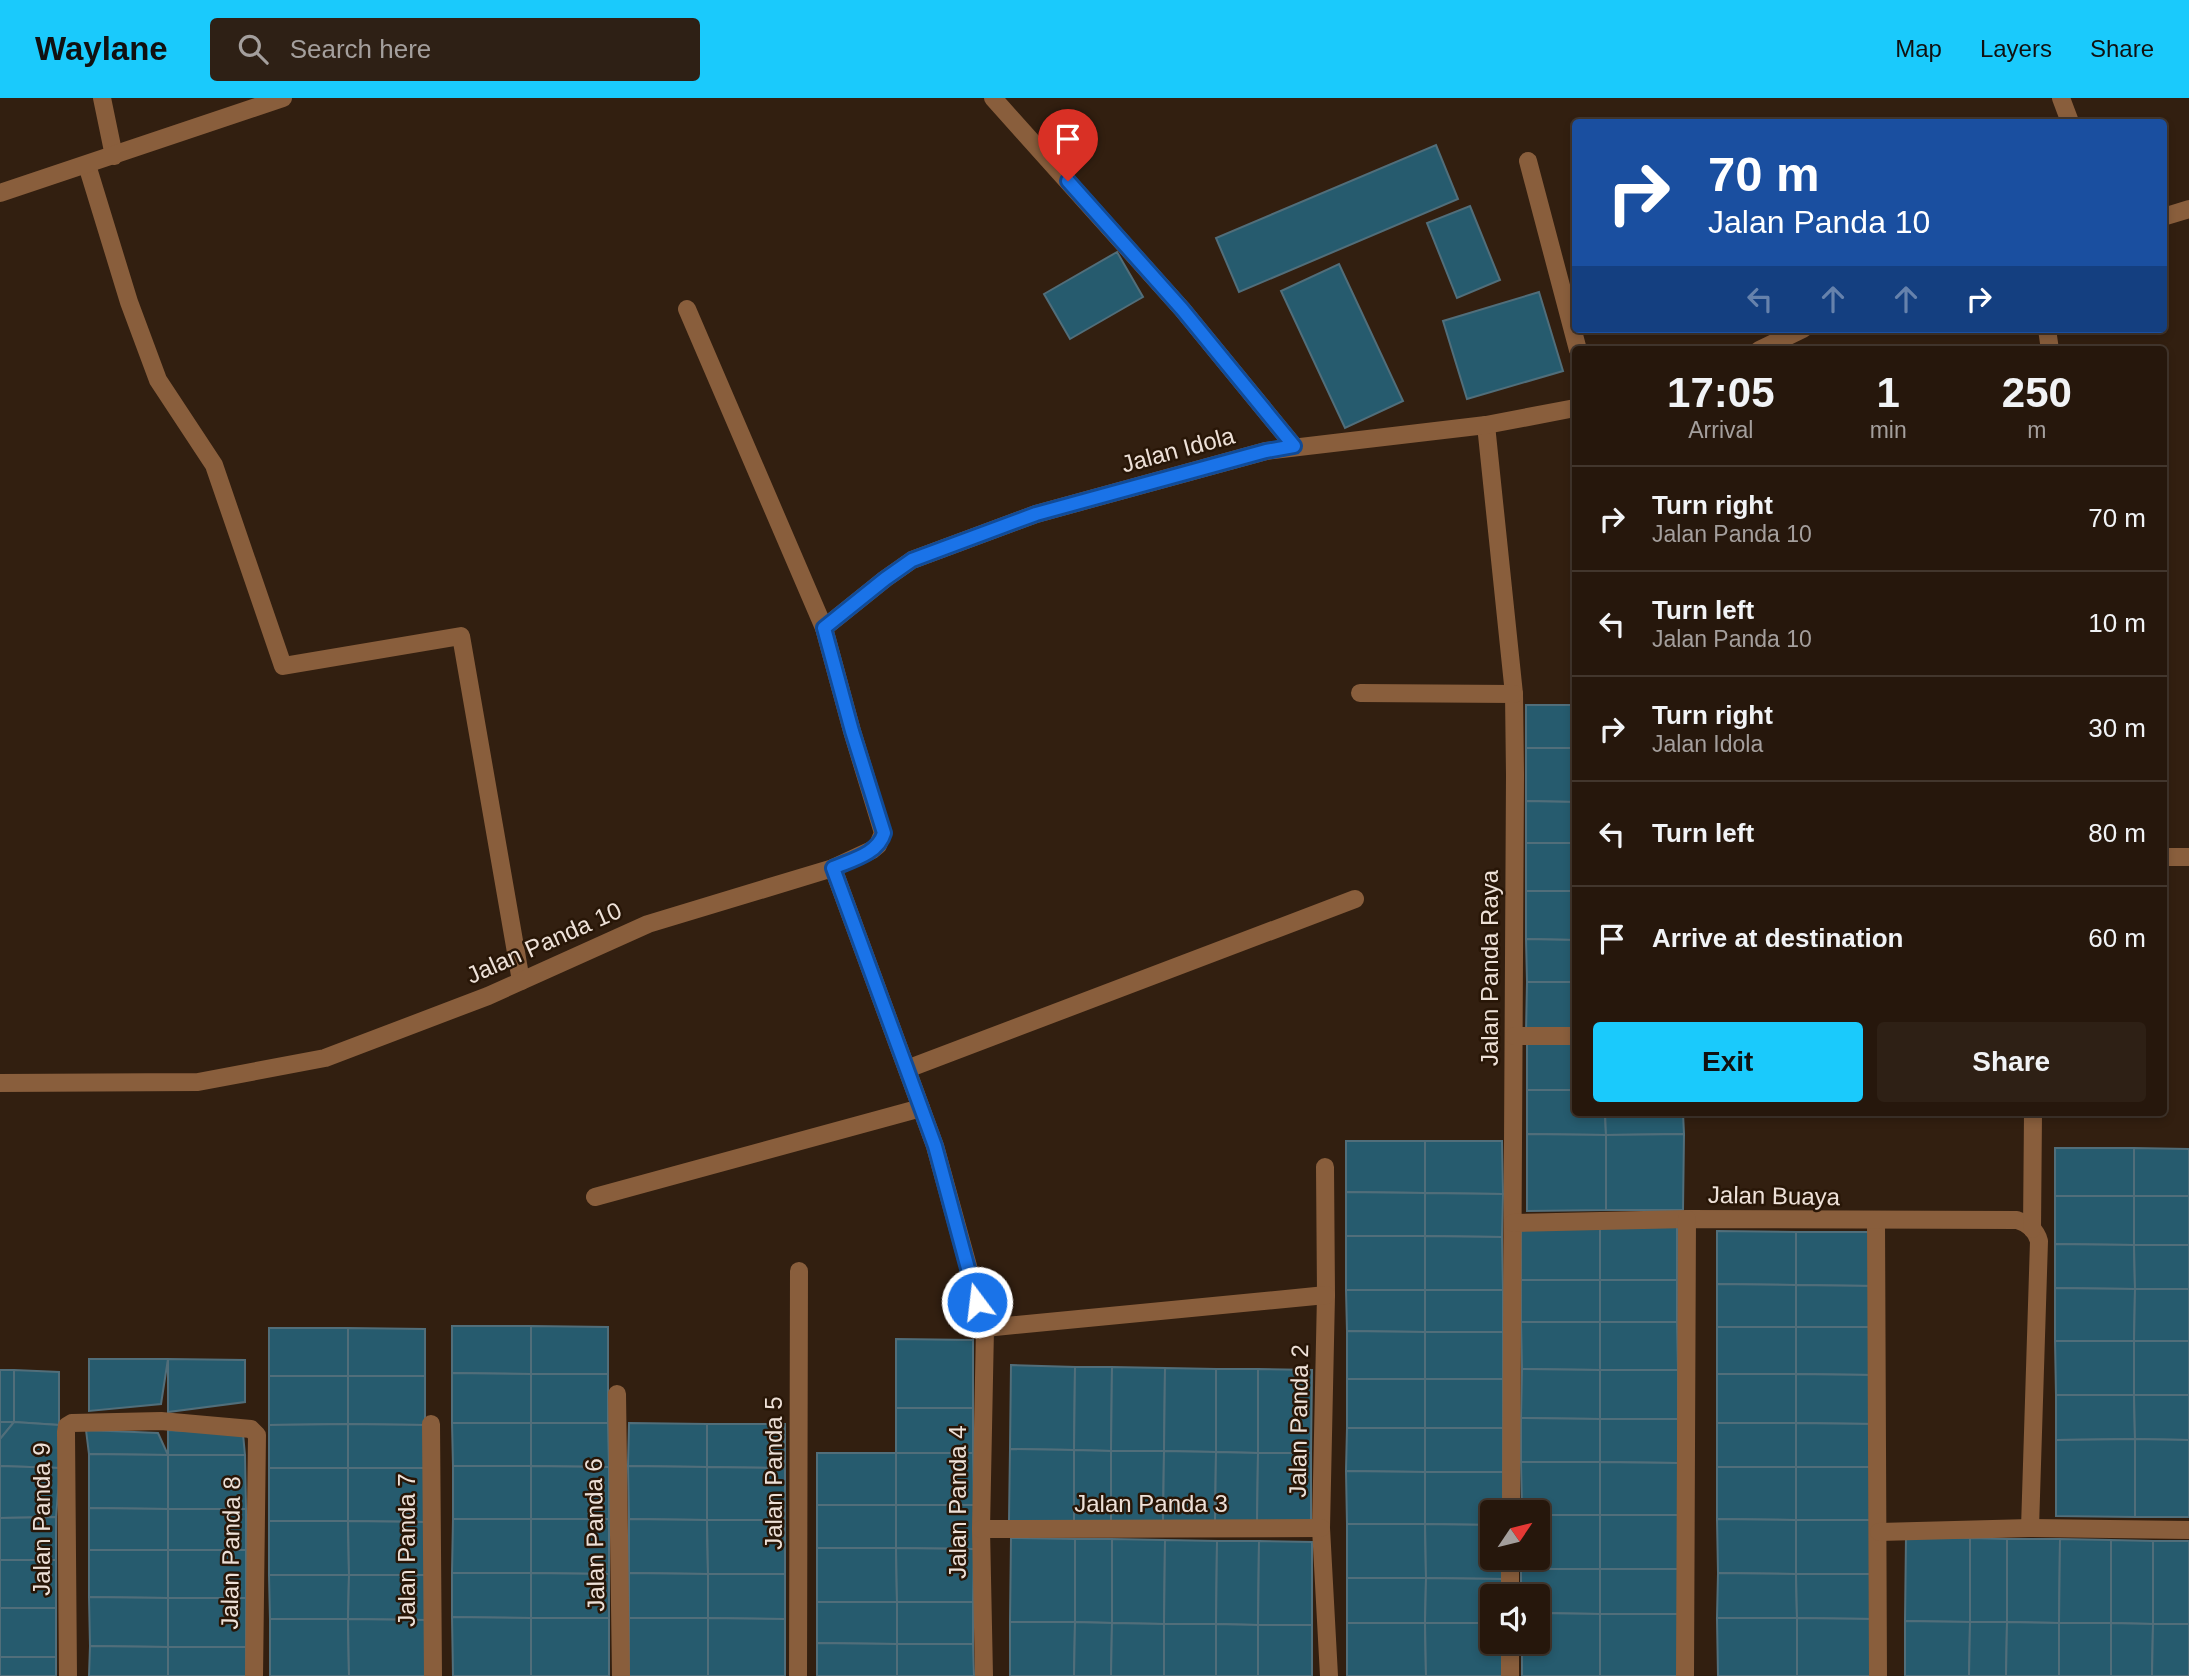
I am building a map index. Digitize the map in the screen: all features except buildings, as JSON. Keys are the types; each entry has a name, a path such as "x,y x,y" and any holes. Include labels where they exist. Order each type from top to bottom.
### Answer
{"street":[{"path":"102,98 114,156"},
{"path":"0,193 283,98"},
{"path":"993,98 1182,309 1294,446"},
{"path":"2061,98 2069,119"},
{"path":"1528,160 1572,327"},
{"path":"87,165 129,302 158,380 214,465 283,666 461,636 521,981"},
{"path":"2167,216 2189,209"},
{"path":"687,309 824,628"},
{"path":"1767,346 1795,333"},
{"name":"Jalan Idola","path":"824,628 912,560 1036,514 1266,451 1486,425 1572,409"},
{"name":"Jalan Panda Raya","path":"1486,425 1514,694 1511,1500"},
{"name":"Jalan Panda 10","path":"0,1083 198,1082 326,1058 488,996 648,924 833,868 872,850 884,833 824,628"},
{"path":"1360,693 1514,694"},
{"path":"2167,857 2189,857"},
{"name":"Jalan Panda 4","path":"833,868 935,1146 985,1328 981,1529 984,1676"},
{"path":"906,1069 1356,899"},
{"path":"1514,1036 1572,1036"},
{"path":"596,1197 921,1108"},
{"path":"2030,1528 2039,1241 2032,1229 2033,1116"},
{"name":"Jalan Panda 2","path":"1325,1167 1326,1295 1321,1528 1329,1676"},
{"path":"1685,1676 1687,1219"},
{"name":"Jalan Buaya","path":"1513,1223 1687,1219 2017,1220 2025,1222 2032,1229"},
{"path":"1876,1221 1878,1676"},
{"name":"Jalan Panda 5","path":"798,1676 799,1271"},
{"path":"985,1328 1326,1295"},
{"name":"Jalan Panda 6","path":"617,1394 621,1676"},
{"name":"Jalan Panda 9","path":"68,1676 67,1426 72,1423 161,1421 254,1431"},
{"name":"Jalan Panda 7","path":"431,1424 433,1676"},
{"name":"Jalan Panda 8","path":"254,1431 257,1435 254,1676"},
{"name":"Jalan Panda 3","path":"981,1529 1321,1528"},
{"path":"1879,1532 2030,1528 2189,1530"},
{"path":"1510,1654 1510,1676"}],"route":[{"path":"977,1302 935,1146 833,868 872,850 884,833 824,628 912,560 1036,514 1266,451 1294,446 1182,309 1068,181"}]}
